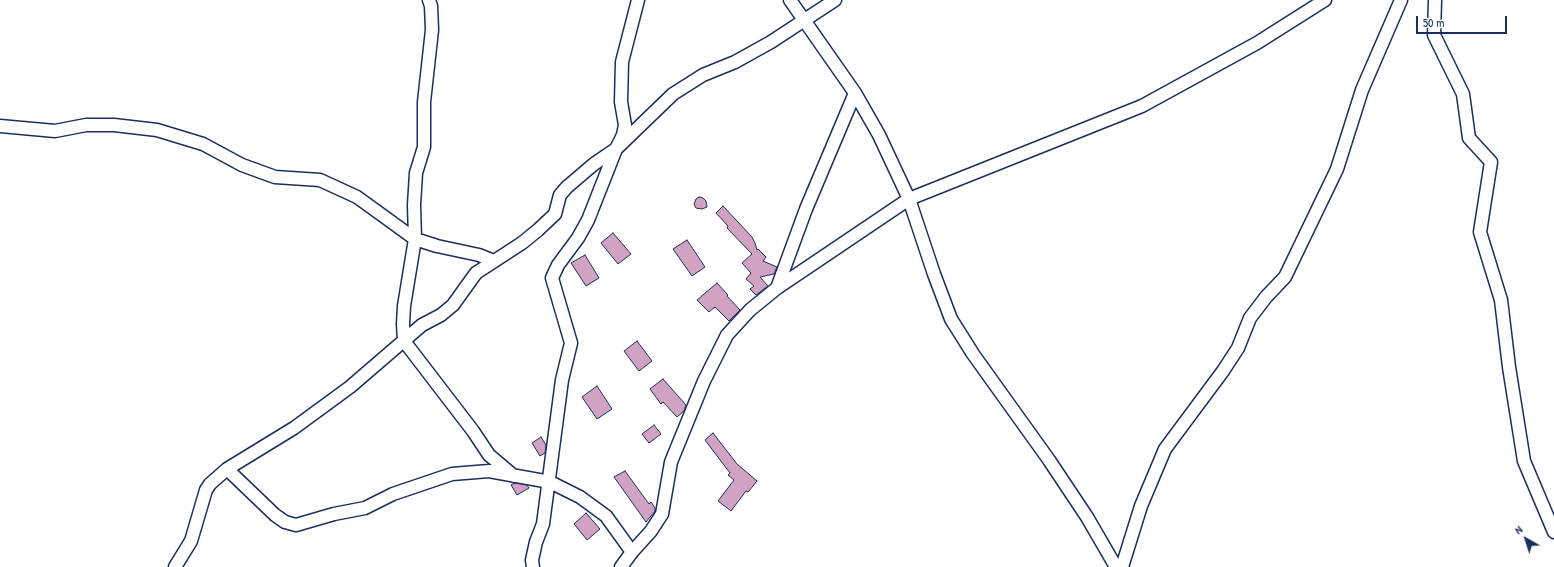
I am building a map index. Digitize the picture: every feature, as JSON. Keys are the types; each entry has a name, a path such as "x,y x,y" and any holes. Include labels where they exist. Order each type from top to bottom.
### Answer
{"street":[{"path":"429,0 431,6 432,30 424,102 424,147 416,173 414,205 415,239 404,306 404,341 473,431 489,456 514,476"},
{"path":"533,567 532,560 536,542 544,524 562,380 571,343 552,278 558,265 588,220 616,148 623,135 624,125 621,102 622,62 638,0"},
{"path":"790,0 855,93 879,135 909,199 951,319 973,354 1049,460 1083,511 1116,567"},
{"path":"175,567 190,541 206,490 210,484 227,469 294,428 350,387 422,325 441,315 453,305 476,273 522,243 538,230 555,214 560,195 566,187 616,148 673,94 703,75 735,62 765,45 805,21 835,0"},
{"path":"621,567 632,552 652,531 662,514 673,456 704,381 727,335 750,310 777,288 909,199 1142,106 1258,43 1325,0"},
{"path":"1122,567 1141,506 1165,449 1227,366 1238,348 1250,318 1266,297 1285,277 1337,169 1362,90 1401,0"},
{"path":"1435,0 1434,35 1463,94 1469,138 1490,162 1480,232 1501,300 1509,367 1524,461 1554,532"},
{"path":"777,288 806,209 855,93"},
{"path":"0,126 55,131 93,125 114,125 157,130 203,144 242,165 275,177 320,180 357,197 415,239 437,246 479,255 494,261"},
{"path":"227,469 275,515 284,522 296,525 334,514 365,508 393,494 452,474 489,471 550,482 580,497 606,516 632,552"}],"building":[{"path":"699,197 706,201 707,207 702,209 696,208 694,204 696,199"},
{"path":"723,206 752,237 757,250 758,249 766,257 763,261 777,267 774,274 760,277 768,286 756,295 750,289 754,286 746,279 751,273 742,263 752,254 727,228 728,226 716,213"},
{"path":"613,233 631,254 618,264 601,243"},
{"path":"687,240 705,267 692,276 673,249"},
{"path":"585,255 599,278 586,286 571,263"},
{"path":"717,283 740,310 729,321 715,307 709,312 697,300"},
{"path":"637,341 652,361 639,371 624,351"},
{"path":"663,379 686,405 684,411 677,417 663,402 661,404 650,389"},
{"path":"597,386 612,409 597,419 582,397"},
{"path":"654,425 661,434 649,443 642,434"},
{"path":"713,433 737,464 757,481 748,492 746,491 731,511 718,501 734,480 728,475 730,473 705,440"},
{"path":"541,437 546,445 545,453 540,456 532,443"},
{"path":"625,471 649,504 651,502 655,508 655,511 646,522 614,477"},
{"path":"515,483 527,485 529,488 517,495 511,485"},
{"path":"586,513 600,529 587,540 574,524"}]}
